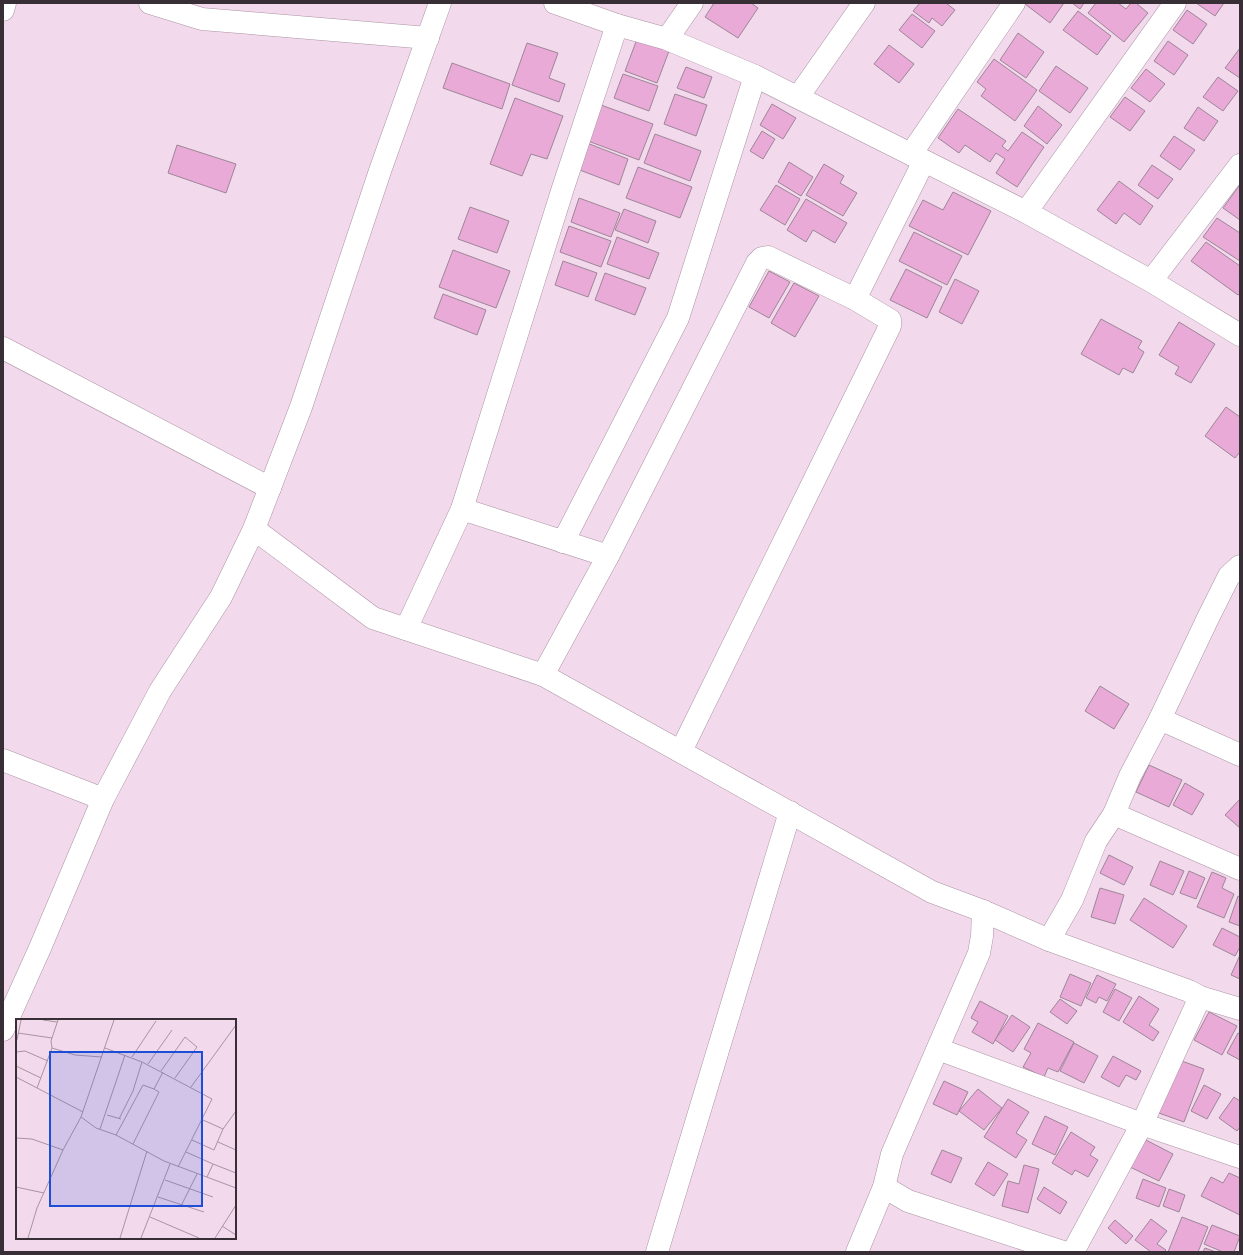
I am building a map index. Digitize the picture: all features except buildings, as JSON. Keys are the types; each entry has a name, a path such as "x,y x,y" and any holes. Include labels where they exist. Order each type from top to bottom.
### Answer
{"street":[{"path":"3,10 5,3"},
{"path":"150,3 202,19 428,38"},
{"path":"3,1030 40,948 103,799 160,691 221,597 254,529 301,407 381,168 440,3"},
{"path":"555,3 617,25 668,39 755,76 1026,212 1151,281 1240,335"},
{"path":"668,39 692,3"},
{"path":"798,97 864,3"},
{"path":"854,299 917,158 1014,3"},
{"path":"1026,212 1175,3"},
{"path":"406,629 462,509 562,188 617,25"},
{"path":"563,542 678,318 755,76"},
{"path":"1151,281 1240,165"},
{"path":"543,675 608,556 754,270 762,258 768,258 854,299 890,320 890,326 681,751"},
{"path":"3,348 270,488"},
{"path":"462,509 608,556"},
{"path":"254,529 373,618 543,675 932,892 983,911 1049,940 1189,990 1200,997 1240,1009"},
{"path":"1049,940 1072,900 1096,842 1114,814 1130,776 1160,720 1208,618 1230,576 1240,566"},
{"path":"1160,720 1240,755"},
{"path":"3,760 103,799"},
{"path":"657,1252 790,812"},
{"path":"1114,814 1240,869"},
{"path":"857,1252 884,1187 892,1154 979,954 982,936 983,911"},
{"path":"1073,1252 1142,1124 1200,997"},
{"path":"938,1049 1142,1124 1240,1157"},
{"path":"884,1187 908,1201 1063,1252"}]}
